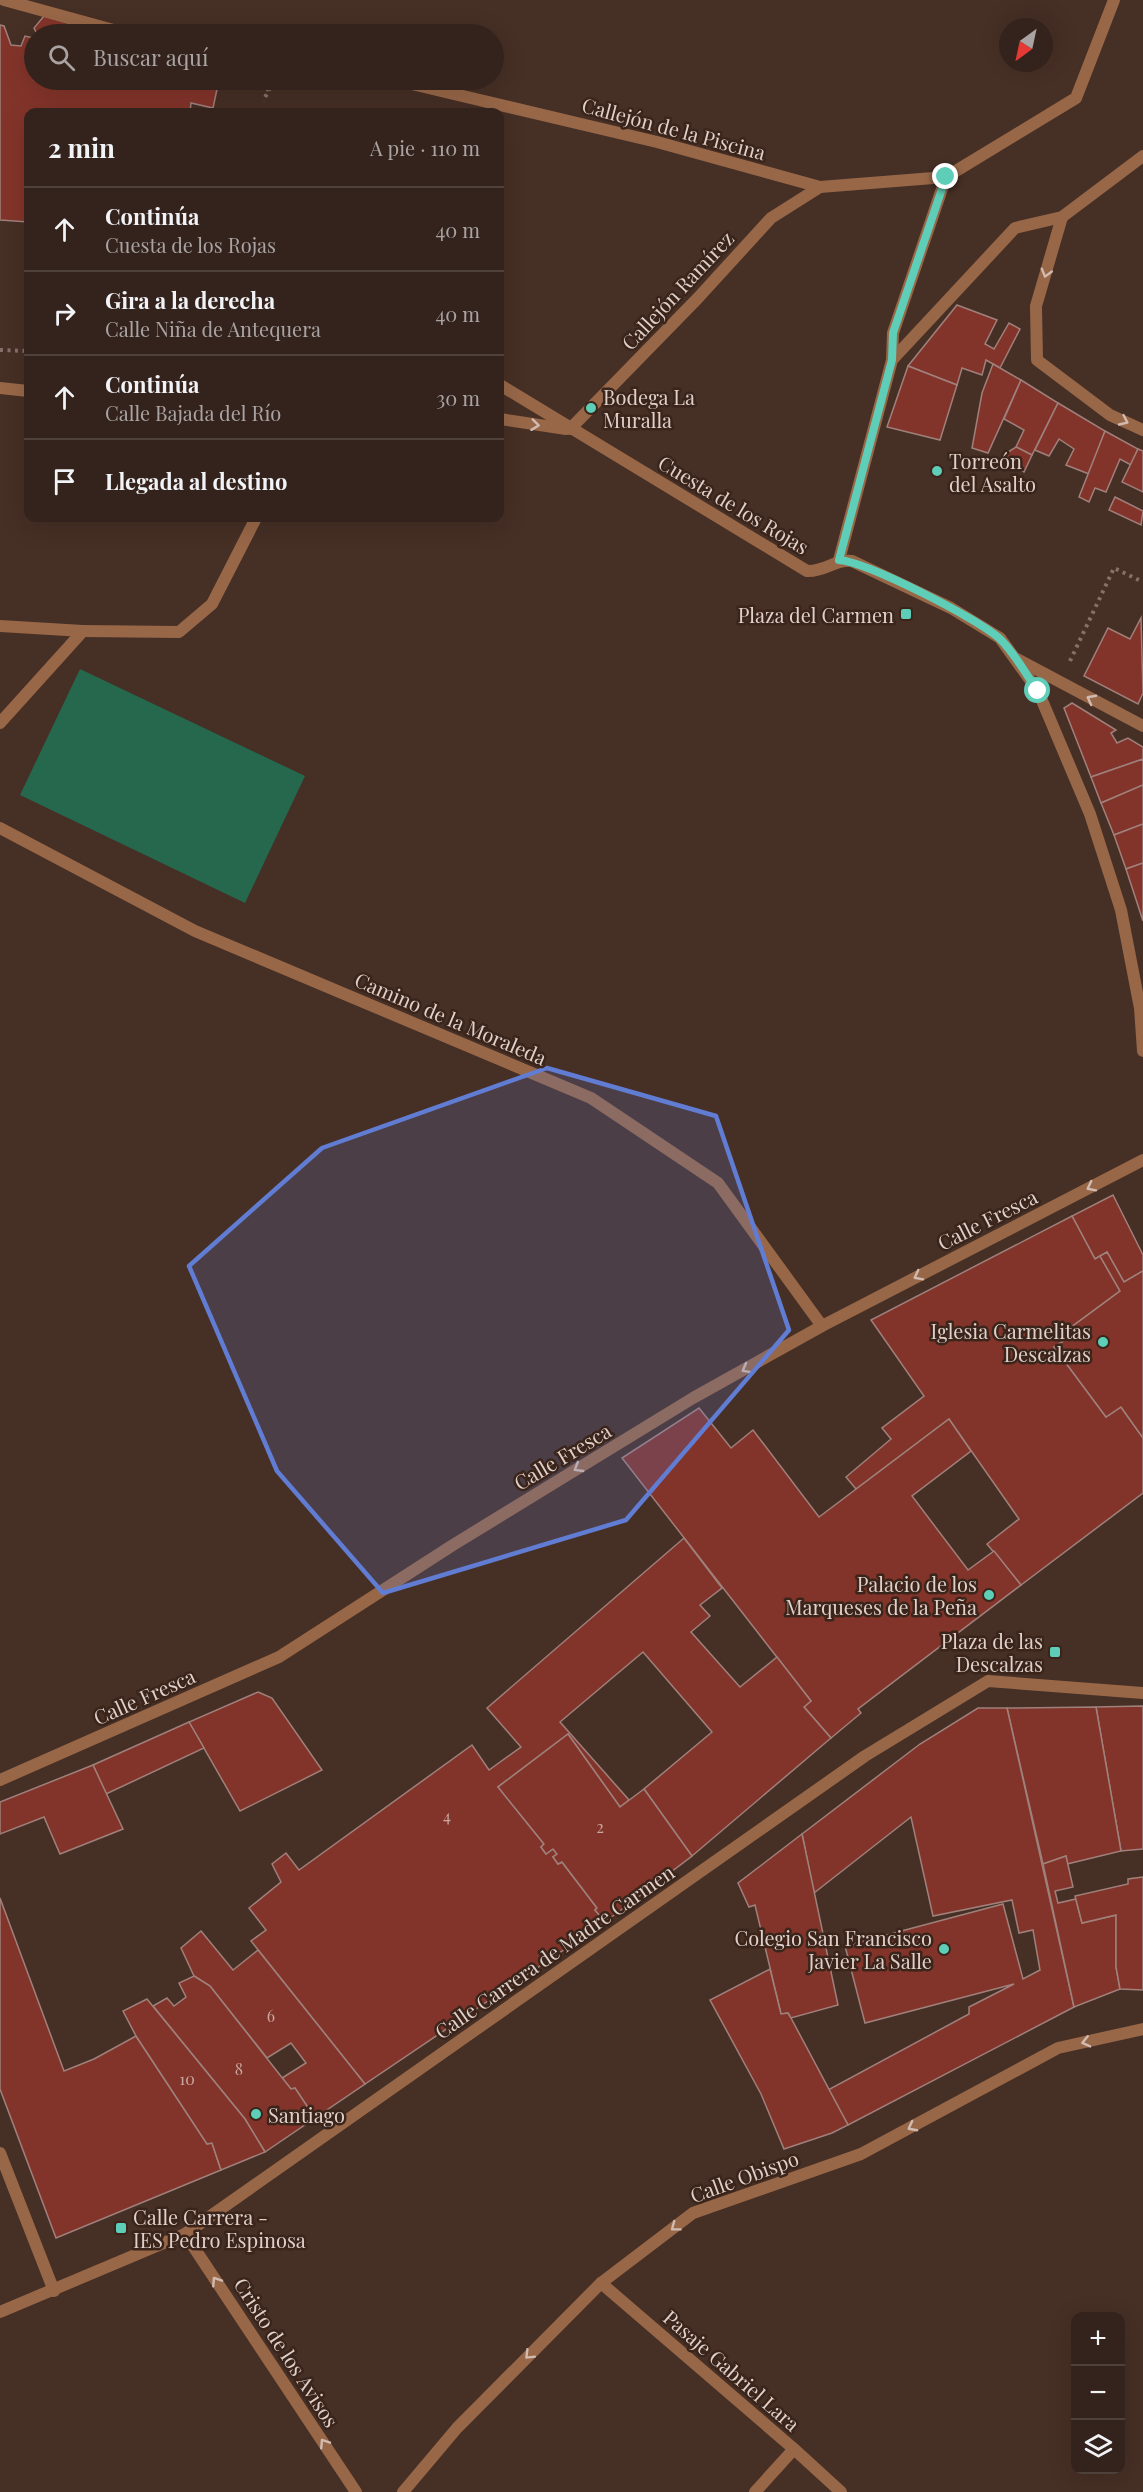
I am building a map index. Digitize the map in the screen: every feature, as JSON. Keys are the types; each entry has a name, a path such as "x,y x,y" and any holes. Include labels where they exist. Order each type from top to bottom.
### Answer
{"street":[{"path":"4,0 92,24"},
{"path":"1114,0 1076,98 946,177 893,333 892,360 839,560 866,566 951,608 1000,638 1038,691 1090,814 1121,910 1140,1008 1143,1052"},
{"name":"Callejón de la Piscina","path":"437,90 657,142 820,187 946,177"},
{"path":"892,360 1015,228 1062,216 1143,156"},
{"name":"Callejón Ramírez","path":"570,429 698,299 771,218 820,187"},
{"path":"1062,216 1036,306 1037,360 1110,415 1143,430"},
{"path":"0,388 24,390"},
{"name":"Cuesta de los Rojas","path":"504,388 807,571 826,569 839,560"},
{"path":"504,420 570,429"},
{"path":"0,626 83,631 179,632 212,604 242,539 253,522"},
{"path":"0,723 83,631"},
{"path":"1014,658 1143,726"},
{"name":"Camino de la Moraleda","path":"0,828 195,932 591,1098 718,1183 822,1326"},
{"name":"Calle Fresca","path":"0,1780 279,1657 453,1545 693,1398 822,1326 1143,1160"},
{"name":"Calle Carrera de Madre Carmen","path":"0,2312 185,2234 866,1756 988,1681 1143,1693"},
{"name":"Calle Obispo","path":"403,2492 457,2428 601,2283 693,2213 861,2154 1058,2048 1143,2029"},
{"path":"0,2153 54,2291"},
{"name":"Cristo de los Avisos","path":"185,2234 356,2492"},
{"name":"Pasaje Gabriel Lara","path":"601,2283 794,2449 755,2492"},
{"path":"794,2449 841,2492"}],"path":[{"path":"263,101 269,90"},
{"path":"0,350 24,351"},
{"path":"1069,663 1114,568 1143,582"}],"highlighted area":[{"path":"547,1068 716,1116 789,1330 626,1520 383,1593 277,1471 189,1266 322,1148"}],"green space":[{"path":"80,669 305,776 245,903 20,795"}],"building":[{"path":"44,16 72,24 37,24"},
{"path":"0,25 4,26 11,45 21,46 24,38 24,90 217,90 213,108 191,103 190,108 24,108 24,222 0,220"},
{"path":"957,305 997,320 985,344 994,349 1009,323 1020,329 1000,368 986,360 982,375 962,368 957,385 908,366"},
{"path":"993,364 1021,380 988,453 972,448 982,393"},
{"path":"908,366 957,385 940,440 887,427"},
{"path":"1021,380 1058,403 1032,455 1016,447 1024,430 1004,419"},
{"path":"1058,403 1105,431 1089,474 1066,465 1074,449 1059,439 1049,456 1035,450"},
{"path":"1105,431 1138,449 1131,465 1120,459 1106,492 1095,488 1089,502 1079,497"},
{"path":"1016,447 1032,455 1024,472 1007,462 1008,452"},
{"path":"1138,449 1143,451 1143,492 1122,482"},
{"path":"1115,497 1143,511 1141,525 1109,510"},
{"path":"1141,618 1143,693 1138,704 1084,676 1108,628 1130,639"},
{"path":"1072,703 1116,730 1111,733 1117,743 1128,738 1143,747 1143,759 1091,777 1064,708"},
{"path":"1143,759 1143,785 1101,803 1091,777"},
{"path":"1143,785 1143,824 1114,835 1101,803"},
{"path":"1143,824 1143,863 1126,869 1114,835"},
{"path":"1143,863 1143,921 1126,869"},
{"path":"1113,1195 1143,1255 1143,1271 1124,1282 1107,1252 1095,1259 1072,1216"},
{"path":"1072,1216 1095,1259 1100,1256 1120,1291 1066,1331 1070,1337 1054,1347 1106,1417 1121,1407 1143,1438 1143,1493 1021,1585 987,1544 1019,1519 949,1419 856,1489 846,1477 891,1439 882,1428 924,1396 871,1320"},
{"name":"Iglesia Carmelitas Descalzas","path":"1107,1252 1124,1282 1143,1271 1143,1438 1121,1407 1106,1417 1054,1347 1070,1337 1066,1331 1120,1291 1100,1256"},
{"path":"699,1408 731,1448 753,1430 819,1517 949,1419 971,1451 912,1496 968,1570 994,1551 1021,1585 858,1709 861,1713 831,1738 804,1707 811,1701 622,1458"},
{"path":"684,1538 722,1588 700,1605 710,1616 691,1632 740,1687 777,1657 811,1701 804,1707 831,1738 692,1856 644,1789 712,1732 643,1652 560,1722 629,1800 620,1807 568,1734 498,1787 544,1844 541,1847 546,1854 553,1849 557,1854 553,1857 558,1864 562,1862 605,1922 365,2084 251,1941 266,1930 249,1908 281,1882 272,1864 286,1853 299,1870 472,1745 489,1770 521,1747 487,1708"},
{"path":"258,1692 272,1698 322,1770 240,1811 189,1722"},
{"path":"1143,1706 1143,1849 1121,1851 1096,1707"},
{"path":"1096,1707 1121,1851 1067,1864 1066,1856 1043,1864 1007,1708"},
{"name":"Colegio San Francisco Javier La Salle","path":"978,1708 1007,1708 1074,2007 848,2125 828,2090 969,2014 969,2007 1014,1984 865,2023 845,1946 1003,1904 1023,1979 1040,1970 1033,1930 1019,1933 1012,1900 933,1916 911,1817 814,1893 802,1834 920,1744"},
{"path":"189,1722 204,1748 106,1794 93,1765"},
{"path":"568,1734 620,1807 644,1789 692,1856 605,1922 562,1862 558,1864 553,1857 557,1854 553,1849 546,1854 541,1847 544,1844 498,1787"},
{"path":"93,1765 123,1829 60,1854 44,1817 0,1834 0,1802"},
{"path":"802,1834 838,2005 791,2018 788,2013 781,2014 755,1905 749,1907 738,1883"},
{"path":"1066,1856 1073,1887 1055,1891 1058,1903 1076,1899 1082,1923 1116,1915 1116,1967 1120,1989 1074,2007 1043,1864"},
{"path":"1143,1877 1143,1990 1120,1989 1116,1967 1116,1915 1082,1923 1075,1896 1128,1884 1128,1879"},
{"path":"0,1898 64,2071 94,2059 136,2036 207,2144 212,2143 221,2170 56,2238 0,2089"},
{"path":"201,1931 233,1970 258,1950 365,2084 315,2118 295,2088 291,2089 282,2078 306,2063 291,2043 267,2058 210,1986 194,1976 181,1948"},
{"path":"770,1969 781,2014 788,2013 848,2125 832,2133 784,2149 761,2094 710,2000"},
{"path":"194,1976 210,1986 291,2089 295,2088 315,2118 265,2152 245,2119 153,2006 167,1998 174,2006 186,1997 179,1983"},
{"path":"147,1999 245,2119 265,2152 221,2170 212,2143 207,2144 136,2036 123,2011"}],"place":[{"name":"Bodega La Muralla","path":"591,408"},
{"name":"Torreón del Asalto","path":"937,471"},
{"name":"Plaza del Carmen","path":"906,614"},
{"name":"Iglesia Carmelitas Descalzas","path":"1103,1342"},
{"name":"Palacio de los Marqueses de la Peña","path":"989,1595"},
{"name":"Plaza de las Descalzas","path":"1055,1652"},
{"name":"Colegio San Francisco Javier La Salle","path":"944,1949"},
{"name":"Santiago","path":"256,2114"},
{"name":"Calle Carrera - IES Pedro Espinosa","path":"121,2228"}],"route":[{"path":"946,177 893,333 892,360 839,560 852,561 886,575 951,608 1000,638 1038,691"}]}
